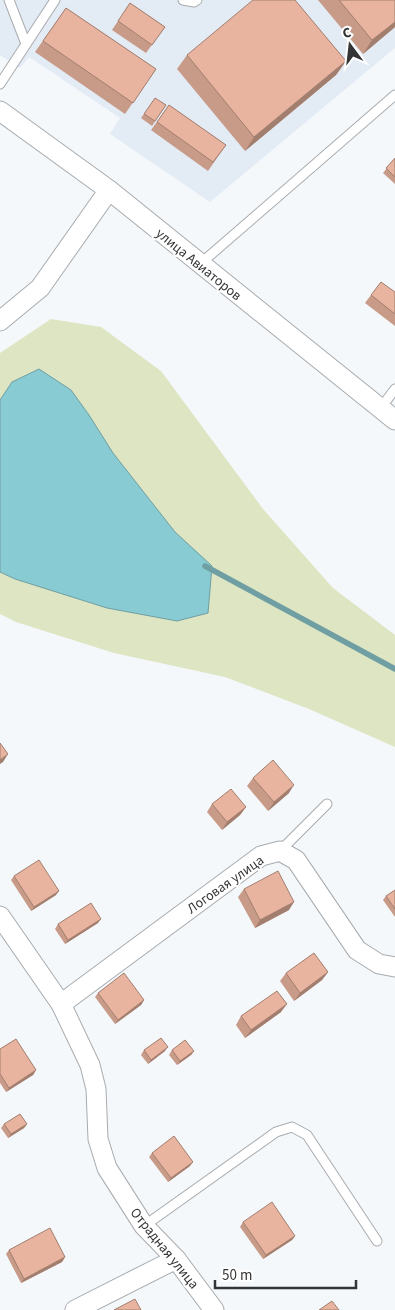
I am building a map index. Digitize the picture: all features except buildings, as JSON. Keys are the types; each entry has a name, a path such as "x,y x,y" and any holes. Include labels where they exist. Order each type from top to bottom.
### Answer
{"street":[{"name":"улица Авиаторов","path":"0,111 109,190 388,415"},
{"path":"0,321 40,288 109,190"},
{"name":"Логовая улица","path":"61,1004 262,856 280,851 296,860 357,950 379,964 395,967"},
{"name":"Отрадная улица","path":"0,916 61,1004 90,1065 96,1089 98,1139 107,1168 144,1226 176,1259 214,1310"},
{"path":"75,1310 176,1259"}],"lane":[{"path":"9,0 26,44"},
{"path":"0,84 55,0"},
{"path":"183,0 194,2 197,0"},
{"path":"200,264 395,95"},
{"path":"388,415 395,389"},
{"path":"280,851 327,804"},
{"path":"144,1226 276,1132 292,1127 307,1135 377,1241"}],"shaded area":[{"path":"0,0 395,0 395,48 210,202 110,134 120,118 29,57 20,68 0,55"}],"green space":[{"path":"51,319 101,327 161,371 263,509 333,588 395,635 395,747 309,709 225,677 114,653 16,622 0,614 0,353"}],"water":[{"path":"39,369 71,390 113,453 175,532 212,566 208,613 177,621 107,608 15,579 0,572 0,400 12,382"}],"waterway":[{"path":"205,566 395,669"}]}
